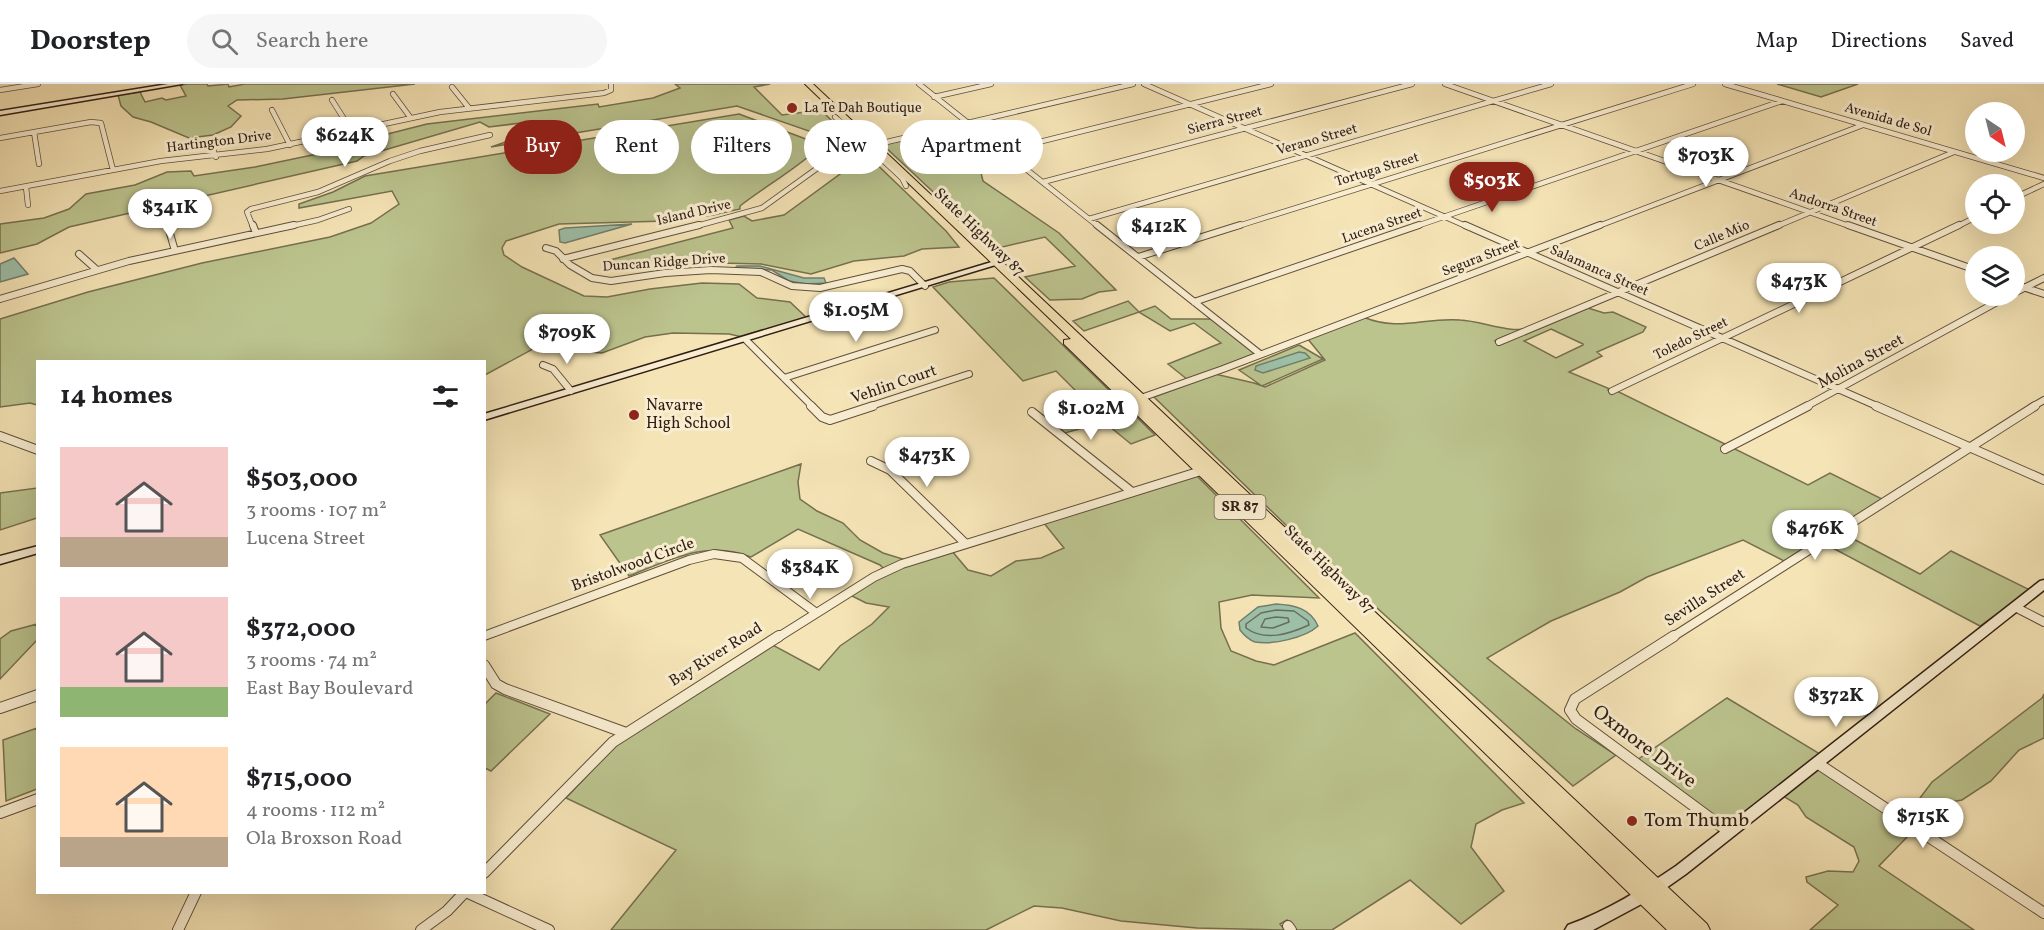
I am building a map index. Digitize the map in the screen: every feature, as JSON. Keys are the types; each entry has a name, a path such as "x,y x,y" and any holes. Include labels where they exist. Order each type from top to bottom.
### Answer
{"highway":[{"name":"State Highway 87","path":"806,84 835,117 906,186 993,265 1071,345 1208,469 1650,892 1680,930"},
{"name":"SR 87","path":"806,84 846,120"},
{"name":"SR 87","path":"888,160 993,265 1141,398 1208,469"},
{"name":"SR 87","path":"1650,892 1700,930"}],"street":[{"path":"0,90 38,84"},
{"path":"0,113 179,84"},
{"name":"Hartington Drive","path":"0,191 161,161 216,157 290,145 410,117 604,93 611,90 611,84"},
{"path":"918,84 963,120"},
{"path":"934,97 991,84"},
{"path":"980,120 1133,84"},
{"name":"Salamanca Street","path":"1144,84 2044,480"},
{"path":"1043,141 1271,84"},
{"name":"Sierra Street","path":"1043,182 1412,84"},
{"name":"Andorra Street","path":"1444,84 1965,266"},
{"name":"Verano Street","path":"1089,219 1551,84"},
{"name":"Tortuga Street","path":"1138,257 1693,84"},
{"name":"Avenida de Sol","path":"1725,84 2044,178"},
{"path":"452,87 470,108"},
{"path":"393,94 410,117"},
{"path":"332,100 351,130"},
{"name":"Lucena Street","path":"1194,302 1782,101"},
{"path":"272,110 290,145"},
{"path":"835,117 839,120"},
{"path":"0,138 91,122 101,123 113,170"},
{"name":"Segura Street","path":"1141,398 1720,181 1863,125"},
{"path":"34,132 39,165"},
{"path":"256,233 247,212 251,209 318,192 390,161 420,151 490,135"},
{"path":"212,144 216,157"},
{"name":"Calle Mio","path":"1499,342 1954,152"},
{"path":"888,164 902,178 906,186"},
{"name":"Island Drive","path":"563,259 752,212 762,208 809,174"},
{"path":"1033,174 1260,354"},
{"path":"2025,193 2044,184"},
{"path":"26,187 28,205"},
{"path":"0,299 97,270 318,220 349,209"},
{"name":"Toledo Street","path":"1612,391 1965,222"},
{"path":"168,230 175,251"},
{"name":"Duncan Ridge Drive","path":"546,248 556,251 570,265 592,278 611,281 664,273 711,270 760,272 792,286 820,288 902,269 910,271 925,286"},
{"path":"79,254 97,270"},
{"path":"486,416 993,265"},
{"path":"2026,288 2044,278"},
{"path":"2026,288 2044,294"},
{"name":"Molina Street","path":"1725,449 1839,390 1990,306"},
{"path":"746,340 784,378 935,330"},
{"path":"1071,345 1091,359 1130,396 1141,398"},
{"path":"543,365 553,369 571,391"},
{"name":"Vehlin Court","path":"784,378 822,417 835,419 969,374"},
{"name":"Sevilla Street","path":"1570,710 1575,699 2044,400"},
{"path":"1032,412 1132,492"},
{"path":"0,436 36,449"},
{"path":"871,461 890,470 965,543"},
{"name":"Bay River Road","path":"486,871 613,742 816,612 889,569 965,543 1208,469"},
{"path":"0,560 36,550"},
{"name":"Bristolwood Circle","path":"486,635 676,564 714,554 742,558 816,612"},
{"path":"1573,930 1582,928 1650,892 2044,584"},
{"path":"2014,607 2044,622"},
{"path":"486,667 496,684 505,689 626,733"},
{"path":"0,708 36,696"},
{"name":"Oxmore Drive","path":"1570,710 1576,719 1729,832"},
{"path":"1817,763 2044,913"},
{"path":"0,813 36,800"},
{"path":"178,930 195,894"},
{"path":"422,930 447,911 464,894"},
{"path":"470,894 549,930"}],"shaded area":[{"path":"207,84 208,86 228,84 229,87 245,84 415,84 283,99 237,100 228,106 241,116 231,127 213,135 189,138 133,117 121,106 118,95 140,92 145,102 162,98 166,100 186,96 180,85"},
{"path":"675,84 770,84 754,87 782,115 821,110 831,120 804,120 804,129 792,125 792,120 777,120 737,106 653,120 594,120 594,130 582,132 582,120 504,120 504,125 489,127 480,122 364,156 357,161 69,227 37,244 0,253 0,224 44,218 69,209 86,194 135,185 167,172 191,171 194,176 255,167 336,150 360,141 427,124 598,104 599,107 653,98 680,88"},
{"path":"1777,84 1858,84 1821,97"},
{"path":"739,114 755,120 703,120"},
{"path":"691,122 691,174 785,174 740,206 740,209 666,221 559,224 506,241 502,248 504,255 522,267 584,296 607,297 702,283 739,284 757,298 790,302 809,320 747,338 729,334 673,333 645,337 602,353 589,352 579,341 585,335 582,328 555,337 486,374 486,360 36,360 36,405 30,403 0,407 0,319 88,292 202,263 330,237 371,223 399,204 392,191 299,208 299,204 333,192 365,176 504,153 504,174 582,174 582,140 594,138 594,174 679,174 679,124"},
{"path":"792,134 804,138 803,161 792,169"},
{"path":"900,140 900,161 888,150 888,143"},
{"path":"840,174 887,174 946,231 959,247 922,249 904,256 854,261 811,274 761,264 720,263 614,268 602,262 733,228 729,220 744,216 752,221 784,215"},
{"path":"914,174 981,174 983,181 1059,233 1116,290 1099,292 1082,299 1050,300 1025,277 1075,266 1045,237 994,249"},
{"path":"994,278 1155,435 1131,444 1104,422 1065,433 1046,415 1080,395 1056,371 1023,381 933,287 949,282"},
{"path":"1128,301 1139,312 1084,331 1073,321"},
{"path":"1155,306 1171,319 1213,319 1256,353 1188,380 1168,364 1221,343 1194,323 1170,331 1139,312"},
{"path":"1588,308 1604,313 1613,312 1646,327 1643,332 1597,352 1602,356 1569,372 1610,389 1608,390 1613,393 1617,391 1727,445 1721,448 1727,451 1733,448 1808,485 1830,473 1882,499 1784,561 1743,540 1647,577 1620,592 1551,621 1487,658 1576,729 1616,755 1573,786 1289,528 1154,397 1215,374 1265,387 1325,360 1307,338 1363,317 1400,324 1460,320 1510,329 1526,329 1495,341 1500,344","holes":["1551,329 1583,344 1556,358 1524,341"]},
{"path":"1299,345 1323,359 1262,386 1239,370"},
{"path":"801,464 798,482 800,499 817,511 843,523 860,540 883,553 906,560 875,573 883,568 880,565 798,529 751,557 735,552 704,551 674,558 629,576 600,535"},
{"path":"1196,475 1319,598 1252,595 1219,602 1221,628 1231,651 1274,665 1355,633 1524,803 1502,810 1476,824 1471,847 1504,891 1461,924 1410,880 1332,930 1297,930 1287,920 1280,924 1285,930 1197,928 1121,921 1062,908 1034,906 986,930 611,930 676,850 566,798 616,745 771,644 819,670 840,646 872,624 889,607 866,603 850,595 891,571 951,550 968,570 991,576 1016,561 1041,558 1064,548 1043,522"},
{"path":"36,488 36,518 0,530 0,493"},
{"path":"1842,533 1920,574 1951,551 2030,590 1980,626 1825,544"},
{"path":"36,624 36,641 0,679 0,639 11,631"},
{"path":"496,693 550,714 491,771 486,768 486,703"},
{"path":"2044,694 2044,738 2019,750 1991,781 1962,800 1934,805 1920,798 1932,782 2042,698"},
{"path":"1727,698 1820,754 1726,826 1637,760"},
{"path":"36,728 36,789 6,801 3,740"},
{"path":"1818,769 1913,831 1879,866 1974,930 1810,930 1838,905 1807,882 1806,877 1828,871 1853,872 1859,861 1854,847 1806,817 1798,805 1783,796"}],"water":[{"path":"632,224 565,243 560,242 559,230 565,228"},
{"path":"14,258 28,274 0,282 0,264"},
{"path":"737,266 760,266 804,278 824,278 826,283 807,284 789,281 772,270 735,268"},
{"path":"1299,352 1305,353 1310,358 1263,373 1255,370 1256,366"},
{"path":"1276,604 1289,605 1306,611 1318,626 1288,640 1262,643 1253,641 1240,630 1239,622 1258,607"}],"place":[{"name":"La Te Dah Boutique","path":"792,108"},
{"name":"Navarre High School","path":"634,415"},
{"name":"Tom Thumb","path":"1632,821"}]}
